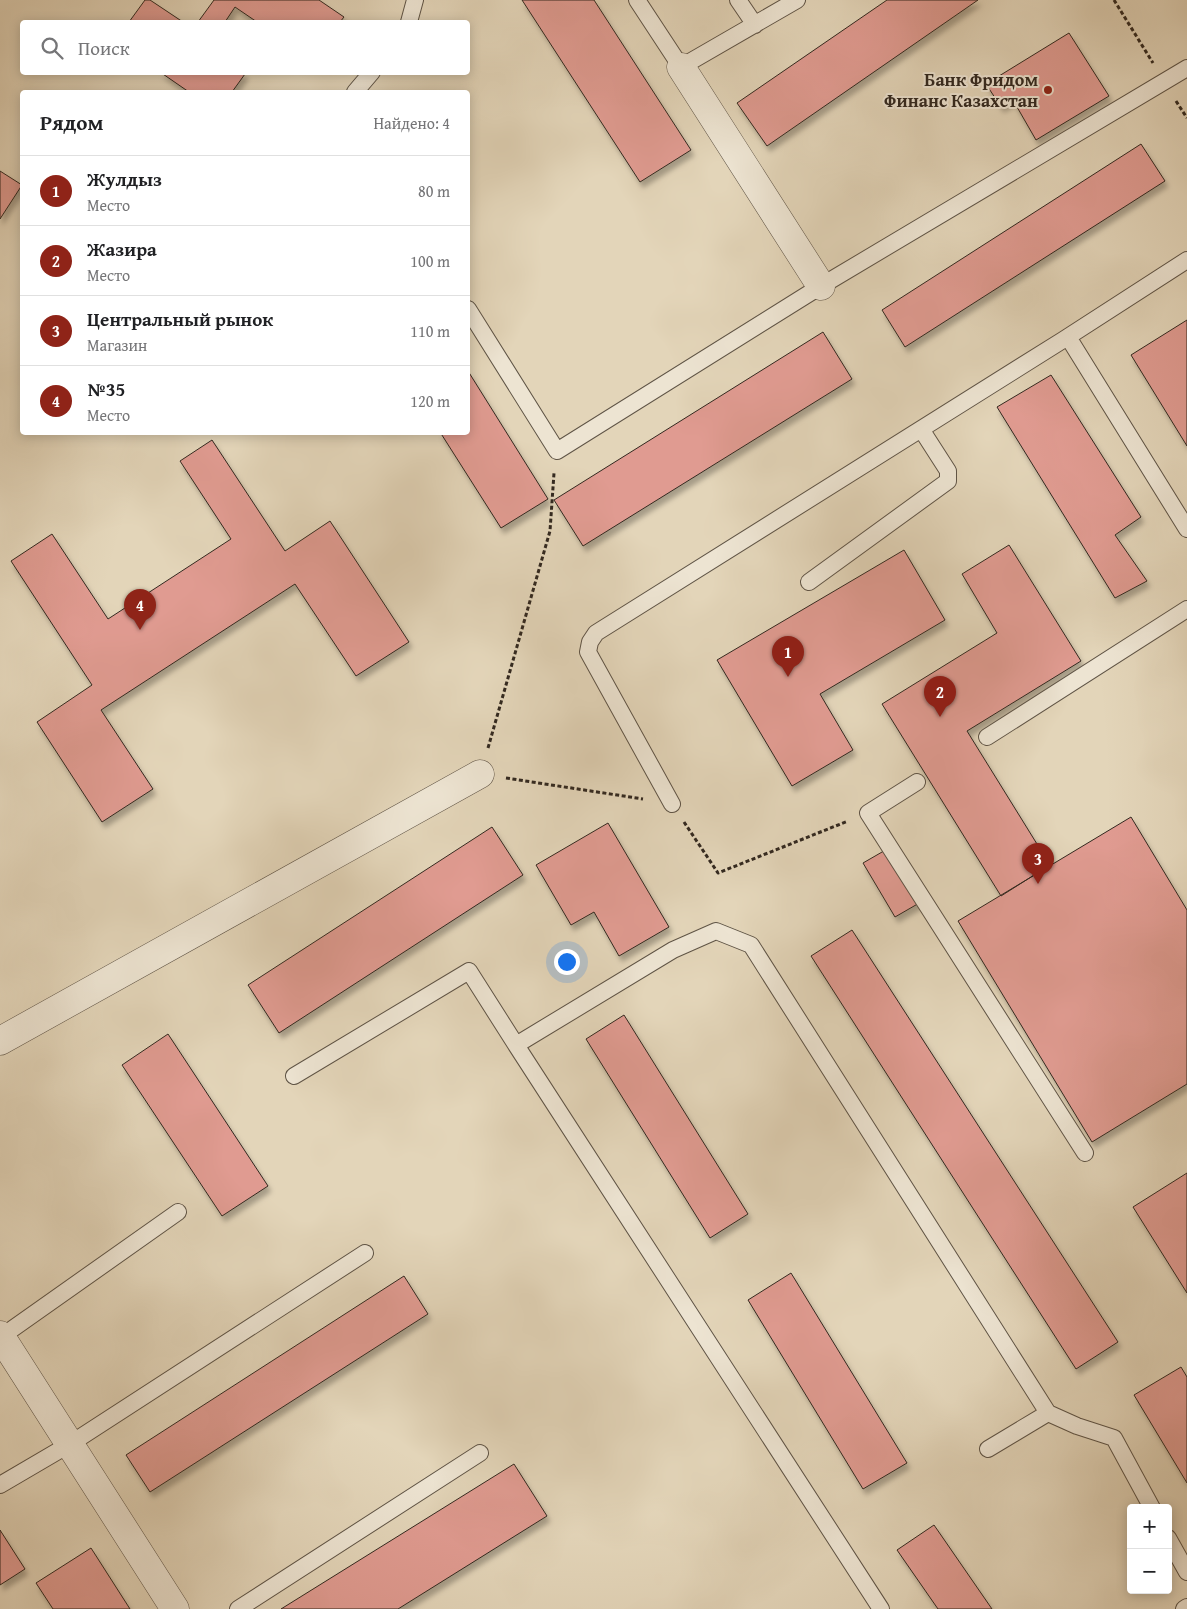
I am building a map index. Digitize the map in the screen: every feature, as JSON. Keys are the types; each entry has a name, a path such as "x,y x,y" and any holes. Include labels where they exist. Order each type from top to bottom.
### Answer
{"street":[{"path":"681,67 821,286"},
{"path":"0,1041 480,774"},
{"path":"1,1336 176,1609"}],"lane":[{"path":"410,20 415,0"},
{"path":"637,0 681,67 797,0"},
{"path":"738,0 755,25"},
{"path":"470,312 557,451 821,286 1187,68"},
{"path":"357,90 369,75"},
{"path":"672,804 588,652 590,642 596,634 1187,260"},
{"path":"1068,336 1187,529"},
{"path":"809,582 948,481 948,471 921,429"},
{"path":"987,737 1186,612"},
{"path":"917,782 868,814 1085,1153"},
{"path":"516,1045 673,950 716,931 751,945 1048,1413 1077,1426 1114,1438 1150,1504"},
{"path":"294,1076 469,971 881,1609"},
{"path":"1,1336 178,1212"},
{"path":"0,1485 70,1444 365,1253"},
{"path":"988,1450 1048,1413"},
{"path":"238,1609 480,1453"},
{"path":"1172,1545 1187,1572"}],"path":[{"path":"1114,0 1187,118"},
{"path":"480,774 550,531 557,451"}],"building":[{"path":"145,0 150,0 180,20 130,20"},
{"path":"214,0 319,0 344,17 342,20 254,20 235,7 226,20 199,20"},
{"path":"522,0 594,0 691,150 640,182"},
{"path":"887,0 978,0 767,146 737,103"},
{"name":"Банк Фридом Финанс Казахстан","path":"1069,33 1109,96 1036,140 1013,100 1001,107 986,84"},
{"path":"164,75 244,75 233,90 186,90"},
{"path":"1141,144 1165,181 905,347 882,310"},
{"path":"0,171 20,184 20,188 0,219"},
{"path":"1187,320 1187,446 1131,355"},
{"path":"823,332 852,379 583,546 554,500"},
{"path":"470,374 548,499 501,528 442,435 470,435"},
{"path":"1051,375 1141,517 1115,535 1147,581 1115,598 997,407"},
{"path":"212,440 285,551 330,521 409,642 356,676 295,584 101,710 153,789 102,822 37,722 92,685 11,561 52,534 108,619 231,539 180,461"},
{"path":"1009,545 1081,661 967,731 1050,865 1001,896 882,704 997,633 962,574"},
{"path":"904,550 945,620 820,694 853,750 792,786 717,660"},
{"path":"1131,817 1187,910 1187,1084 1092,1142 958,921"},
{"path":"608,823 669,927 619,956 594,912 571,925 536,865"},
{"path":"492,827 523,875 279,1033 248,985"},
{"path":"889,848 921,902 895,917 863,863"},
{"path":"852,930 1118,1342 1076,1369 811,956"},
{"path":"624,1015 748,1214 710,1238 586,1039"},
{"path":"168,1034 268,1186 222,1216 122,1065"},
{"path":"1187,1173 1187,1293 1133,1207"},
{"path":"791,1273 907,1463 863,1489 748,1300"},
{"path":"404,1276 428,1314 150,1492 126,1455"},
{"path":"1181,1367 1187,1377 1187,1483 1134,1395"},
{"path":"514,1464 547,1516 398,1609 281,1609"},
{"path":"934,1525 992,1609 938,1609 897,1550"},
{"path":"0,1530 25,1569 0,1585"},
{"path":"91,1548 130,1609 53,1609 36,1583"}],"place":[{"name":"Банк Фридом Финанс Казахстан","path":"1048,90"},
{"name":"№35","path":"140,630"},
{"name":"Жулдыз","path":"788,677"},
{"name":"Жазира","path":"940,717"},
{"name":"Центральный рынок","path":"1038,884"}]}
